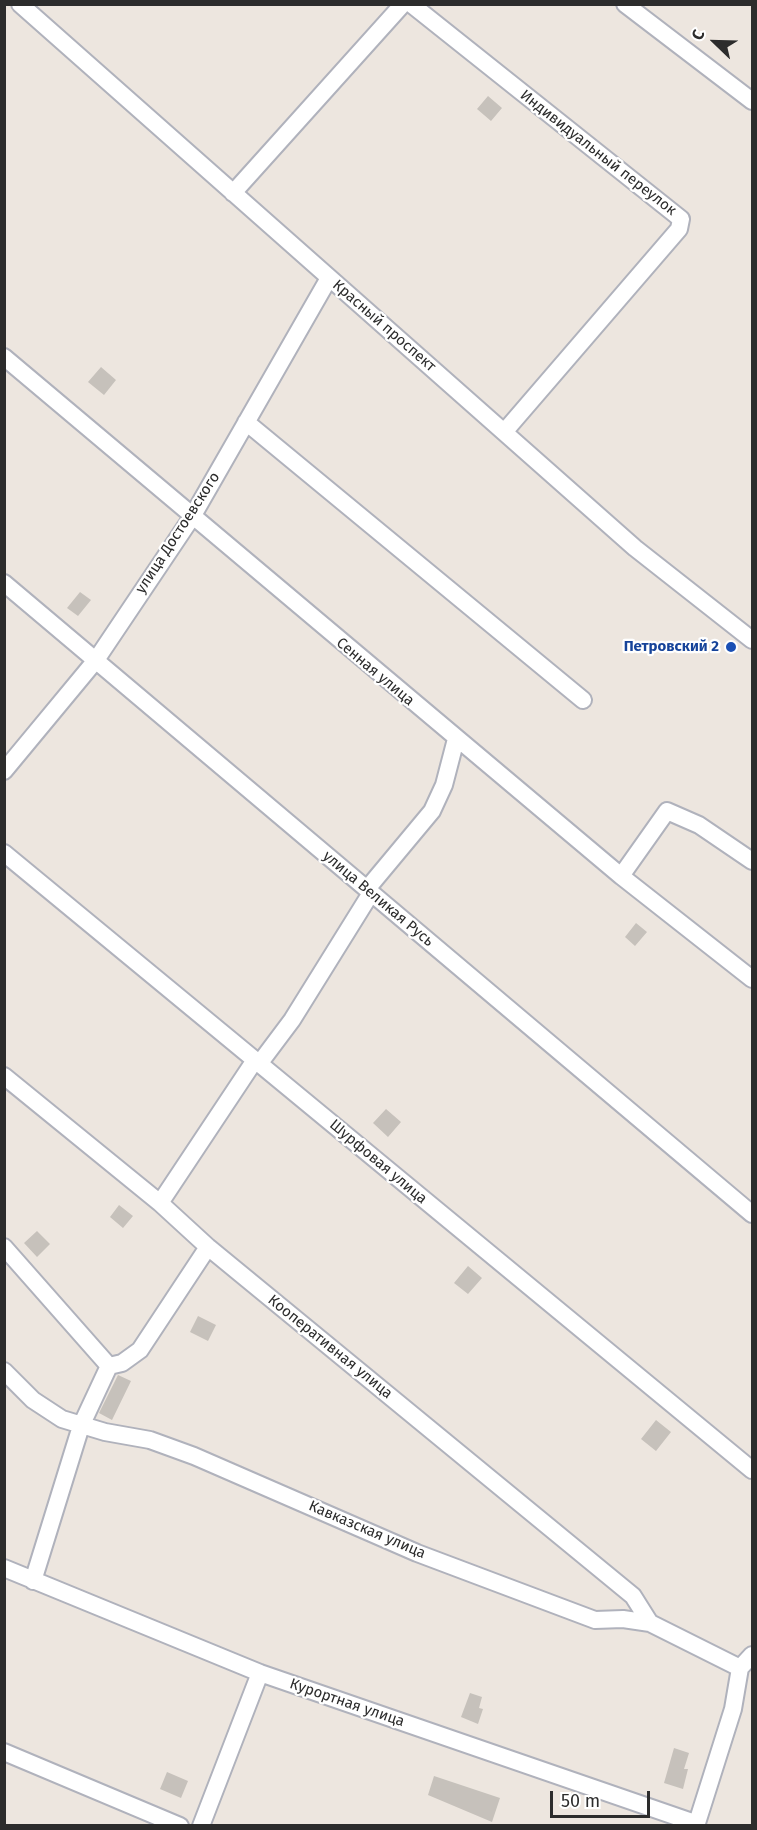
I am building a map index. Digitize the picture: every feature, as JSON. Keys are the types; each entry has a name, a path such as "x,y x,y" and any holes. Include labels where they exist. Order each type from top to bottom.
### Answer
{"street":[{"name":"Красный проспект","path":"20,4 635,548 751,635"},
{"path":"233,193 403,4"},
{"name":"Индивидуальный переулок","path":"411,4 681,219 679,229 505,431"},
{"path":"625,4 753,101"},
{"name":"улица Достоевского","path":"4,771 96,660 192,517 329,279"},
{"name":"Сенная улица","path":"4,357 456,739 621,876 753,979"},
{"path":"246,422 583,700"},
{"name":"улица Великая Русь","path":"4,583 753,1214"},
{"path":"160,1203 257,1062 292,1020 369,891 432,811 444,785 456,739"},
{"path":"621,876 667,812 699,825 753,861"},
{"name":"Шурфовая улица","path":"4,854 753,1470"},
{"name":"Кооперативная улица","path":"4,1076 160,1203 208,1247 633,1596 650,1623"},
{"path":"4,1247 109,1366"},
{"path":"109,1366 122,1363 140,1350 208,1247"},
{"path":"33,1581 81,1426 109,1366"},
{"name":"Кавказская улица","path":"4,1371 48,1411 81,1426 150,1440 194,1456 417,1552 595,1620 622,1619 650,1623 740,1668"},
{"name":"Курортная улица","path":"4,1568 260,1673 696,1824"},
{"path":"696,1824 734,1709 740,1668 753,1655"},
{"path":"201,1826 260,1673"},
{"path":"4,1752 180,1826"}],"building":[{"path":"488,96 502,108 491,121 477,109"},
{"path":"101,367 116,380 104,395 88,382"},
{"path":"80,592 91,600 78,616 67,608"},
{"path":"636,923 647,932 635,946 625,937"},
{"path":"386,1109 401,1122 388,1137 373,1123"},
{"path":"119,1205 133,1216 123,1228 110,1217"},
{"path":"37,1231 50,1244 37,1257 24,1243"},
{"path":"468,1266 482,1278 468,1294 454,1283"},
{"path":"198,1316 216,1325 208,1341 190,1332"},
{"path":"118,1375 131,1381 112,1420 99,1413"},
{"path":"656,1420 671,1432 656,1451 641,1439"},
{"path":"470,1693 482,1697 479,1708 483,1709 478,1724 461,1717"},
{"path":"674,1748 689,1753 684,1769 688,1769 683,1789 664,1783"},
{"path":"167,1772 188,1781 181,1798 160,1789"},
{"path":"434,1776 500,1798 492,1822 428,1795"}],"place":[{"name":"Петровский 2","path":"731,647"}]}
